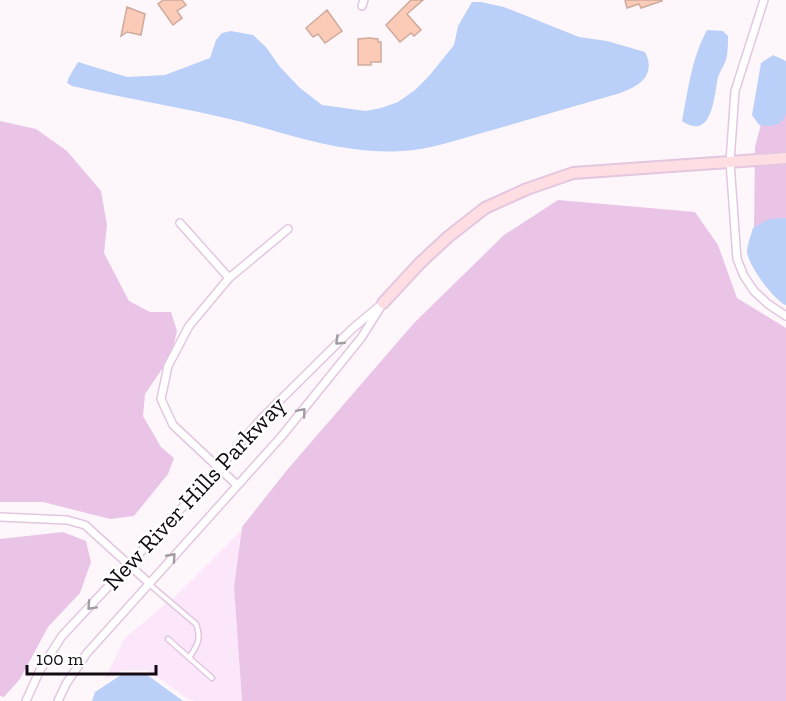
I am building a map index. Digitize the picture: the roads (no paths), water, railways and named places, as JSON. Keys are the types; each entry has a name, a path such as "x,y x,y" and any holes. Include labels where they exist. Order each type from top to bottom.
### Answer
{"street":[{"path":"765,0 735,91 730,162 737,259 754,291 786,316"},
{"name":"New River Hills Parkway","path":"26,701 40,670 62,636 219,468 276,403 352,328 383,303 420,263 485,208 527,189 573,173 786,158"},
{"path":"180,223 229,278"},
{"path":"237,485 173,425 161,399 168,366 189,326 229,278 288,229"},
{"name":"New River Hills Parkway","path":"58,701 66,684 87,653 281,437 362,338 383,303"},
{"path":"0,517 67,520 85,525 149,584"}],"lane":[{"path":"149,584 196,624 200,634 198,644 189,658"},
{"path":"168,639 212,678"}],"water":[{"path":"472,2 504,7 579,37 607,41 645,52 649,63 648,73 635,86 615,95 432,147 382,151 321,143 221,117 93,91 67,83 78,62 127,77 165,75 210,58 216,40 222,33 231,31 253,35 300,88 322,105 366,111 381,108 398,102 429,76 454,45 458,26"},
{"path":"707,30 723,31 728,36 727,54 718,77 710,114 700,126 692,126 682,121 694,62"},
{"path":"773,55 786,61 786,113 779,123 772,126 759,125 752,115 761,63"},
{"path":"786,218 785,305 762,282 747,252 753,228 769,219"},
{"path":"146,674 183,701 92,701 95,692 121,675"}]}
